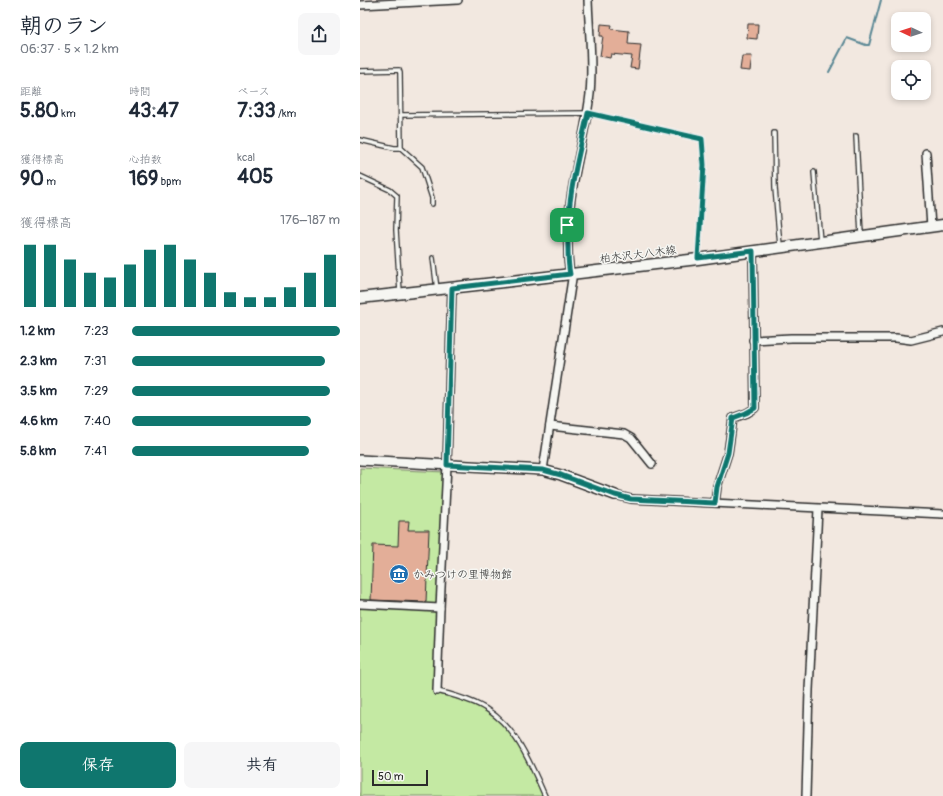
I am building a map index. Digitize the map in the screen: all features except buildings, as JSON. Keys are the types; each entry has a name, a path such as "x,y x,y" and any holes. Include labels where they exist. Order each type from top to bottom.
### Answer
{"main road":[{"name":"柏木沢大八木線","path":"360,298 698,258 943,225"}],"street":[{"path":"360,5 388,2 458,0"},
{"path":"543,470 572,279 568,267 567,225 569,205 588,113 591,65 588,0"},
{"path":"926,153 931,227"},
{"path":"715,503 717,487 728,453 733,418 755,408 753,251"},
{"path":"437,690 447,465 452,288"},
{"path":"754,340 791,338 896,338 911,340 943,332"},
{"path":"550,426 624,434 631,438 652,464"},
{"path":"360,460 543,470 615,495 631,499 943,514"},
{"path":"806,796 809,690 818,509"},
{"path":"360,604 440,608"}],"lane":[{"path":"360,70 399,70 401,148"},
{"path":"401,115 588,113 702,139 704,165 698,258"},
{"path":"774,133 775,188 780,247"},
{"path":"856,136 861,236"},
{"path":"360,140 394,148 401,148 422,167 432,198 432,204"},
{"path":"814,172 820,242"},
{"path":"360,176 390,190 397,196 396,230 400,293"},
{"path":"433,258 437,289"},
{"path":"437,690 476,703 499,718 522,745 545,796"}],"green space":[{"path":"360,468 444,472 433,693 455,698 475,705 488,712 498,720 515,739 522,750 543,796 360,796"}],"waterway":[{"path":"829,72 847,38 869,45 881,0"}],"place":[{"name":"かみつけの里博物館","path":"399,574"}],"route":[{"path":"588,113 702,139 704,165 698,258 753,251 755,408 733,418 728,453 720,475 715,503 631,499 615,495 553,472 543,470 447,465 452,288 570,274 568,267 567,225 571,191 588,113"}]}
